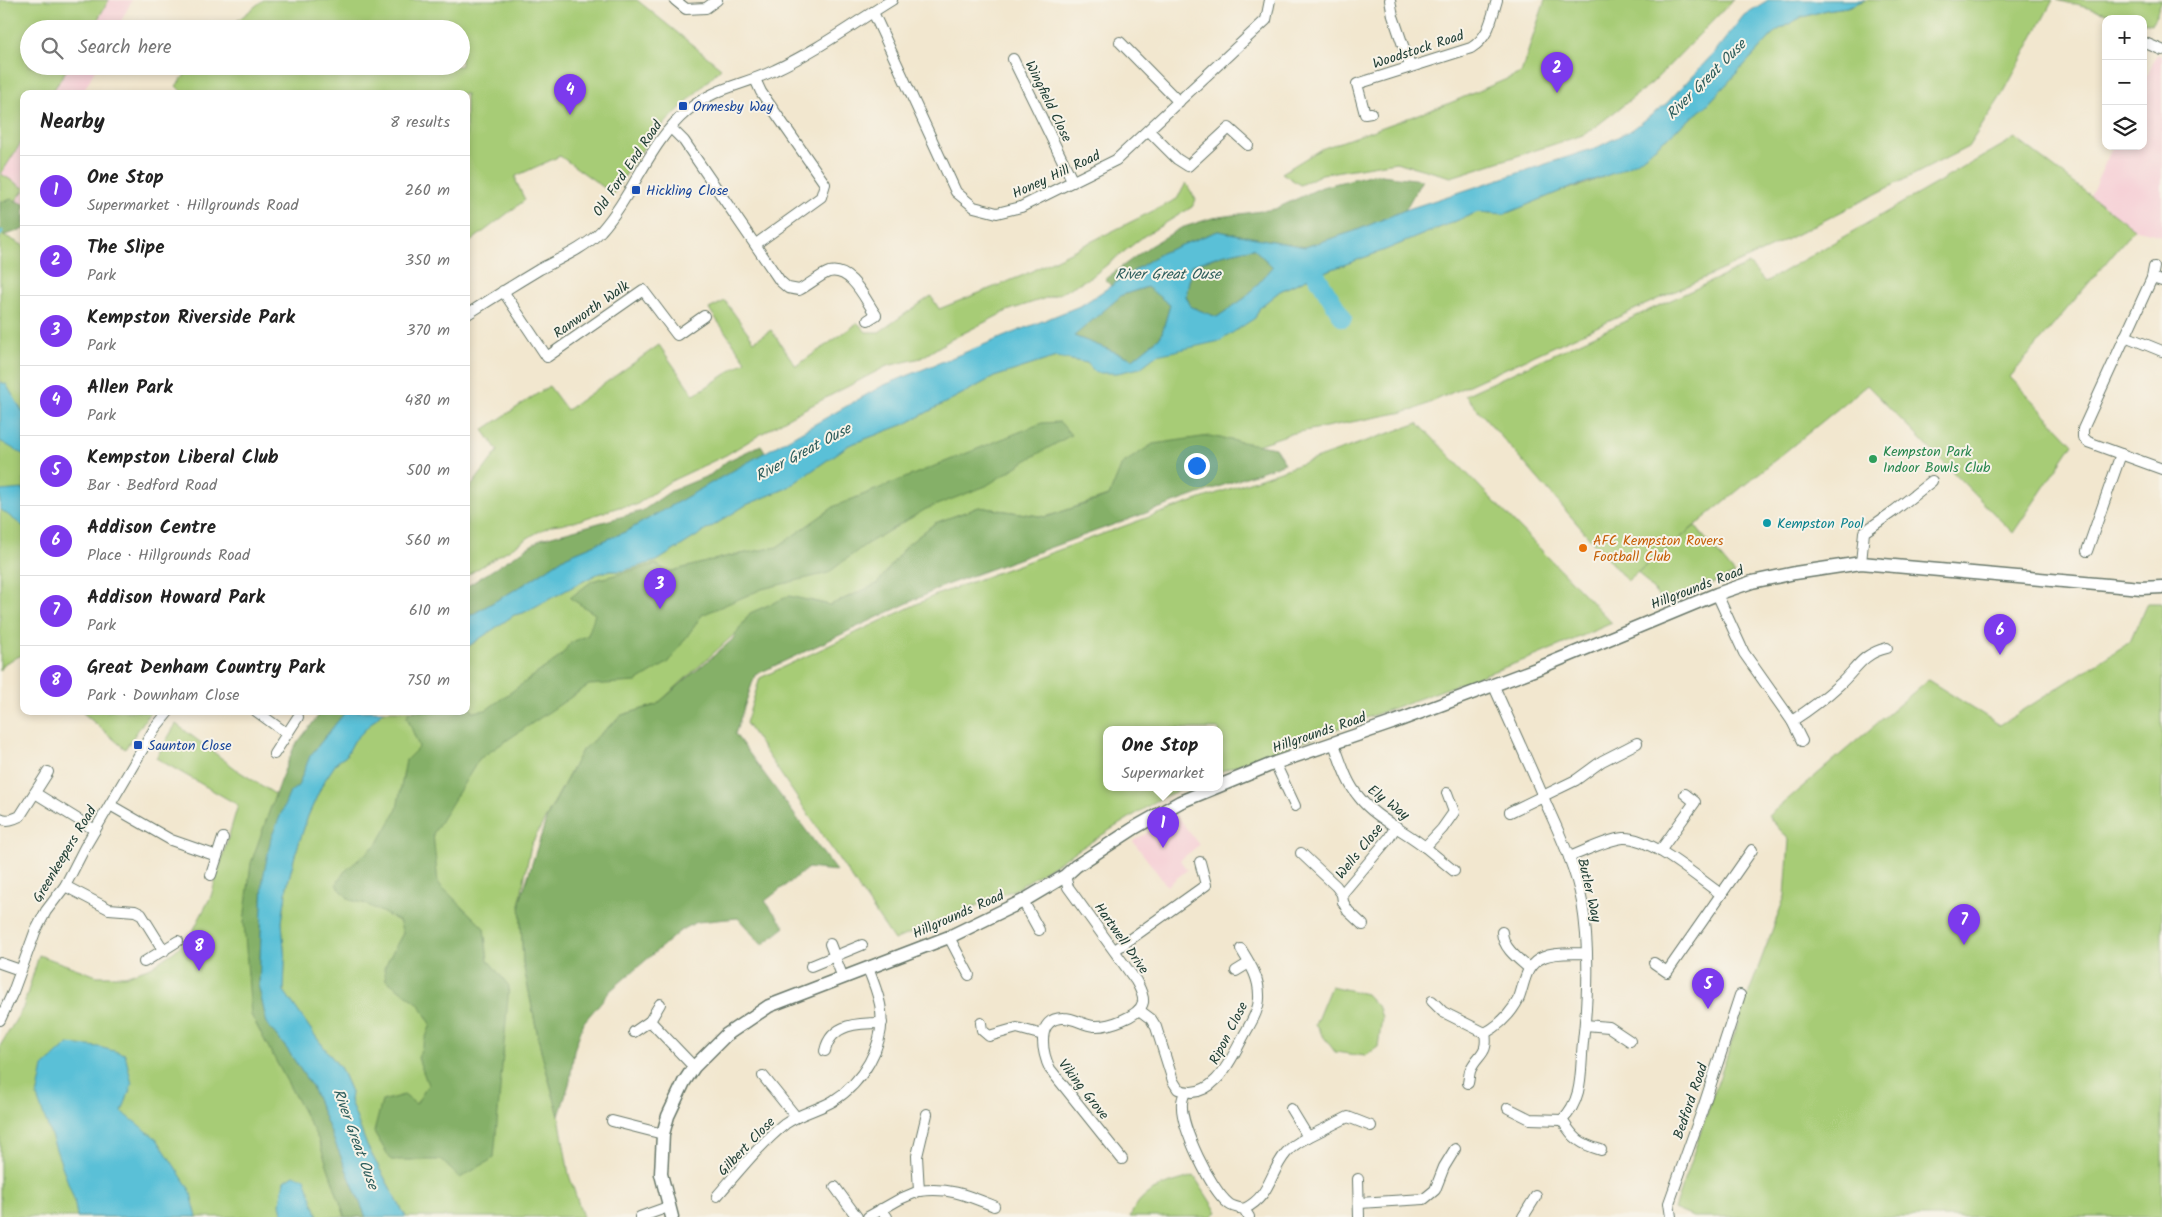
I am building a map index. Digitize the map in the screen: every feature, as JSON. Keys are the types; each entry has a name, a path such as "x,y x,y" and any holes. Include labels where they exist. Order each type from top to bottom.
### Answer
{"street":[{"path":"676,0 686,10 706,8 717,0"},
{"name":"Old Ford End Road","path":"470,312 583,245 600,232 615,213 670,128 686,112 702,100 721,89 755,79 805,55 892,0"},
{"name":"Honey Hill Road","path":"873,12 956,192 974,207 997,213 1021,207 1116,160 1266,20 1270,0"},
{"path":"1390,0 1393,16 1410,66"},
{"name":"Woodstock Road","path":"1371,112 1365,114 1357,84 1470,48 1480,42 1487,33 1497,0"},
{"path":"1120,42 1179,102"},
{"path":"2147,44 2162,50"},
{"name":"Wingfield Close","path":"1013,60 1073,182"},
{"path":"755,79 760,92 825,184 821,198 756,244"},
{"path":"670,128 684,141 780,281 788,288 799,290 828,272 839,272 849,277 875,320"},
{"path":"1150,130 1177,158 1188,166 1229,128 1248,145"},
{"path":"2154,267 2157,280 2125,336 2082,429 2083,437 2088,442 2162,469"},
{"name":"Ranworth Walk","path":"503,291 547,357 643,290 677,335 704,316"},
{"path":"2125,336 2162,351"},
{"path":"2087,551 2120,454"},
{"path":"1861,563 1864,532 1894,512 1932,481"},
{"name":"Hillgrounds Road","path":"1223,784 1275,763 1334,744 1545,665 1717,594 1752,582 1861,563 2141,588 2162,587"},
{"path":"1717,594 1744,654 1792,721 1802,741"},
{"path":"1792,721 1841,684 1860,661 1870,653 1887,648"},
{"name":"Butler Way","path":"1493,684 1569,857 1582,900 1586,953 1586,1024 1579,1090 1575,1102 1562,1120"},
{"name":"Greenkeepers Road","path":"0,1020 13,992 35,932 46,911 65,886 95,830 155,728 166,715"},
{"path":"261,715 286,733"},
{"path":"274,754 286,733 298,718"},
{"name":"Ely Way","path":"1334,744 1346,776 1360,799 1454,871"},
{"path":"1510,812 1576,780 1602,761 1637,744"},
{"path":"1275,763 1295,806"},
{"path":"0,818 3,820 13,820 20,816 48,772"},
{"name":"Hillgrounds Road","path":"670,1212 661,1174 663,1134 675,1099 694,1066 726,1035 769,1006 949,937 1023,901 1065,876 1076,866 1136,827 1180,802 1207,791"},
{"path":"36,793 95,830"},
{"path":"1425,847 1442,829 1454,812 1447,793"},
{"path":"1660,851 1695,802 1685,794"},
{"path":"110,805 171,840 217,856"},
{"name":"Wells Close","path":"1342,894 1389,838 1396,826"},
{"path":"211,874 223,838"},
{"path":"1569,857 1614,840 1625,838 1639,840 1660,851 1722,894"},
{"path":"1654,963 1667,972 1752,850"},
{"name":"Wells Close","path":"1301,853 1336,886 1342,894 1343,902 1348,911 1363,925"},
{"path":"1116,950 1206,885 1200,862"},
{"name":"Hartwell Drive","path":"1065,876 1068,887 1116,950 1136,981 1143,997 1143,1004 1139,1010"},
{"path":"65,886 110,909 135,911 141,914 164,951"},
{"path":"1023,901 1039,930"},
{"path":"949,937 969,975"},
{"path":"1500,938 1508,949 1529,968"},
{"path":"144,962 178,941"},
{"path":"830,944 843,978"},
{"path":"811,966 862,945"},
{"name":"Ripon Close","path":"1185,1092 1192,1092 1203,1088 1221,1076 1259,1005 1258,981 1241,949"},
{"path":"1432,1000 1440,1014 1485,1033 1495,1028 1509,1015 1519,997 1523,979 1529,968 1544,956 1586,953"},
{"path":"0,963 20,970"},
{"path":"1236,970 1249,963"},
{"name":"Gilbert Close","path":"717,1196 766,1140 796,1117 832,1101 857,1080 874,1054 882,1023 881,1009 868,968"},
{"name":"Bedford Road","path":"1671,1217 1669,1203 1702,1111 1740,994"},
{"path":"634,1032 650,1021 660,1004"},
{"path":"981,1023 982,1030 989,1036 1017,1028 1043,1035 1046,1027 1059,1018 1067,1018 1093,1026 1106,1026 1139,1010 1152,1019 1173,1080 1178,1089 1185,1092 1182,1102 1183,1114 1204,1170 1229,1204 1246,1213 1269,1186 1286,1153 1308,1137 1348,1117 1371,1126"},
{"path":"650,1021 694,1066"},
{"path":"823,1044 836,1032 853,1024 882,1023"},
{"path":"1586,1024 1609,1027 1630,1041"},
{"path":"1468,1084 1471,1070 1484,1052 1486,1043 1485,1033"},
{"name":"Viking Grove","path":"1043,1035 1044,1057 1050,1069 1115,1142 1122,1159"},
{"name":"Gilbert Close","path":"763,1076 796,1117"},
{"path":"1291,1108 1308,1137"},
{"path":"1508,1108 1530,1119 1562,1120 1573,1137 1585,1146 1601,1150"},
{"path":"919,1191 917,1156 927,1114"},
{"path":"617,1125 663,1134"},
{"path":"1359,1203 1424,1199 1435,1190 1444,1167 1455,1149"},
{"path":"1358,1179 1359,1217"},
{"path":"835,1187 857,1217"},
{"path":"868,1217 884,1213 919,1191 934,1189 958,1191 994,1206"},
{"path":"1523,1217 1536,1196"},
{"path":"640,1217 670,1212"}],"shaded area":[{"path":"0,0 132,0 122,20 20,20 20,75 92,75 84,90 20,90 20,210 12,225 0,218"},
{"path":"2157,54 2162,56 2162,236 2134,229 2090,196 2111,150 2147,150 2147,75"},
{"path":"1177,816 1199,845 1180,860 1187,870 1167,886 1133,841"}],"green space":[{"path":"0,0 109,0 97,20 20,20 20,75 63,75 54,90 20,90 20,144 1,174 20,186 20,195 3,218 0,216"},
{"path":"263,0 637,0 721,68 651,137 613,194 560,156 516,176 516,181 525,200 470,242 470,90 180,90 176,86 185,75 470,75 470,20 238,20"},
{"path":"1545,0 1733,0 1652,83 1586,134 1451,177 1396,162 1322,174 1300,185 1282,173 1321,149 1450,103 1521,73"},
{"path":"1865,0 2053,0 2005,90 1968,147 1770,248 1414,410 1289,434 1046,517 979,507 935,523 905,547 878,584 830,605 809,600 737,632 656,705 622,715 582,751 531,845 520,901 523,963 541,1051 559,1116 569,1175 583,1217 406,1217 367,1146 350,1101 351,1092 341,1069 284,991 285,963 282,922 287,886 308,816 323,783 337,762 346,756 354,741 379,715 470,715 470,645 514,615 523,613 597,574 608,571 622,571 657,561 746,505 787,488 849,445 905,424 994,377 1056,357 1087,363 1140,368 1157,355 1255,318 1260,307 1280,291 1313,276 1385,250 1478,212 1505,214 1561,191 1586,184 1638,161 1706,106 1776,31 1800,18 1826,10 1847,7"},
{"path":"2057,0 2162,0 2152,24 2147,23 2147,15 2115,15"},
{"path":"2015,138 2134,229 2010,377 2073,444 2013,533 1867,385 1627,581 1465,395 1749,264 1765,282"},
{"path":"1373,174 1422,180 1405,210 1355,231 1305,247 1218,231 1161,253 1111,286 1105,279 1150,246 1181,228 1212,218 1275,209 1322,187"},
{"path":"1186,183 1196,200 1192,207 1144,236 1094,275 1061,293 1007,311 950,340 921,358 887,366 791,416 726,455 669,482 636,505 619,507 574,522 552,525 470,574 470,488 498,451 483,430 549,386 567,410 659,345 694,395 746,361 709,309 725,301 754,341 771,330 796,366 858,323 866,332 879,332 931,296 939,309 1024,275 1177,199"},
{"path":"12,199 20,202 20,230 5,235 0,233 0,202"},
{"path":"0,233 20,244 20,656 5,663 0,671"},
{"path":"1253,248 1273,267 1245,298 1217,317 1191,307 1186,296 1192,265 1221,255"},
{"path":"1148,287 1170,305 1161,336 1133,359 1073,336 1122,295"},
{"path":"1060,422 1071,435 986,486 926,509 865,545 828,573 762,589 702,615 669,662 636,682 589,685 479,759 433,834 438,883 484,928 488,960 509,986 494,1158 460,1178 441,1160 391,1160 374,1132 382,1101 404,1095 416,1104 428,1085 418,1058 431,1024 418,1003 386,980 384,968 403,933 399,921 366,904 350,900 336,885 344,872 378,843 397,809 406,760 419,747 408,715 470,715 470,708 473,712 486,710 561,656 570,643 588,635 595,614 570,598 592,581 656,564 668,572 725,557 777,547 835,506 1042,423"},
{"path":"1418,423 1612,623 1538,655 1223,771 1223,726 1103,726 1103,791 1177,791 1161,798 1016,889 894,940 746,723 760,678 936,595 1149,517"},
{"path":"1209,436 1275,448 1285,463 946,585 755,675 735,734 836,871 808,868 765,901 785,927 762,945 738,918 697,922 680,931 611,990 584,1022 574,1050 570,1081 559,1116 541,1051 523,963 520,901 547,817 582,750 622,715 656,705 732,640 750,613 789,596 830,605 877,584 905,547 935,523 979,507 1046,517 1109,496 1122,464 1153,444"},
{"path":"761,445 766,453 625,532 567,556 525,584 470,616 470,584 541,539 642,511 671,491 710,475 727,461"},
{"path":"1695,526 1735,574 1664,603 1638,572"},
{"path":"2147,603 2162,603 2162,1217 1693,1217 1674,1209 1748,995 1785,896 1789,840 1768,816 1928,680 2000,725 2130,642"},
{"path":"86,715 148,715 125,749"},
{"path":"319,715 343,715 310,756 263,878 259,988 267,1024 287,1049 312,1087 366,1217 345,1217 318,1139 251,1015 244,922 251,863 294,747"},
{"path":"176,724 240,772 286,801 263,878 259,988 366,1217 0,1217 0,1046 23,1008 39,955 97,976 125,976 151,967 175,951 192,933 211,896 238,805 156,758"},
{"path":"1331,986 1366,994 1379,1008 1382,1018 1378,1047 1365,1056 1335,1052 1315,1025"},
{"path":"1194,1176 1217,1212 1210,1217 1130,1217 1141,1199 1148,1193 1165,1185"}],"water":[{"path":"1768,0 1865,0 1847,7 1826,10 1800,18 1776,31 1706,106 1638,161 1614,173 1561,191 1505,214 1478,212 1385,250 1313,276 1280,291 1260,307 1255,318 1220,341 1157,355 1140,368 1117,373 1096,373 1087,363 1056,357 994,377 905,424 849,445 787,488 746,505 657,561 622,571 608,571 597,574 523,613 514,615 470,645 470,616 525,584 567,556 625,532 882,386 1082,305 1161,253 1218,231 1305,247 1355,231 1405,210 1598,147 1633,129 1667,103 1714,53 1744,15","holes":["1253,248 1273,267 1245,298 1217,317 1191,307 1186,296 1192,265 1221,255","1147,287 1170,305 1161,336 1133,359 1074,336 1122,295"]},
{"path":"0,382 6,384 20,407 20,453 0,441"},
{"path":"20,489 20,524 0,509 0,491"},
{"name":"River Great Ouse","path":"343,715 379,715 354,741 346,756 337,762 323,783 308,816 287,886 282,922 285,963 284,991 341,1069 351,1092 350,1101 367,1146 406,1217 366,1217 312,1087 287,1049 267,1024 259,988 263,878 271,838 290,792 298,786 310,756"},
{"path":"68,1044 99,1047 125,1054 132,1084 122,1112 157,1139 190,1190 197,1217 77,1217 74,1199 37,1097 43,1067"},
{"path":"294,1175 305,1178 318,1217 283,1217 280,1204 284,1181"}],"waterway":[{"path":"0,235 2,231"},
{"path":"1302,266 1308,262 1343,318"}],"place":[{"name":"The Slipe","path":"1557,93"},
{"name":"Ormesby Way","path":"683,106"},
{"name":"Allen Park","path":"570,115"},
{"name":"Hickling Close","path":"636,190"},
{"name":"Kempston Park Indoor Bowls Club","path":"1873,459"},
{"name":"Kempston Pool","path":"1767,523"},
{"name":"AFC Kempston Rovers Football Club","path":"1583,548"},
{"name":"Kempston Riverside Park","path":"660,609"},
{"name":"Addison Centre","path":"2000,655"},
{"name":"Saunton Close","path":"138,745"},
{"name":"One Stop","path":"1163,848"},
{"name":"Addison Howard Park","path":"1964,945"},
{"name":"Great Denham Country Park","path":"199,971"},
{"name":"Kempston Liberal Club","path":"1708,1009"}]}
